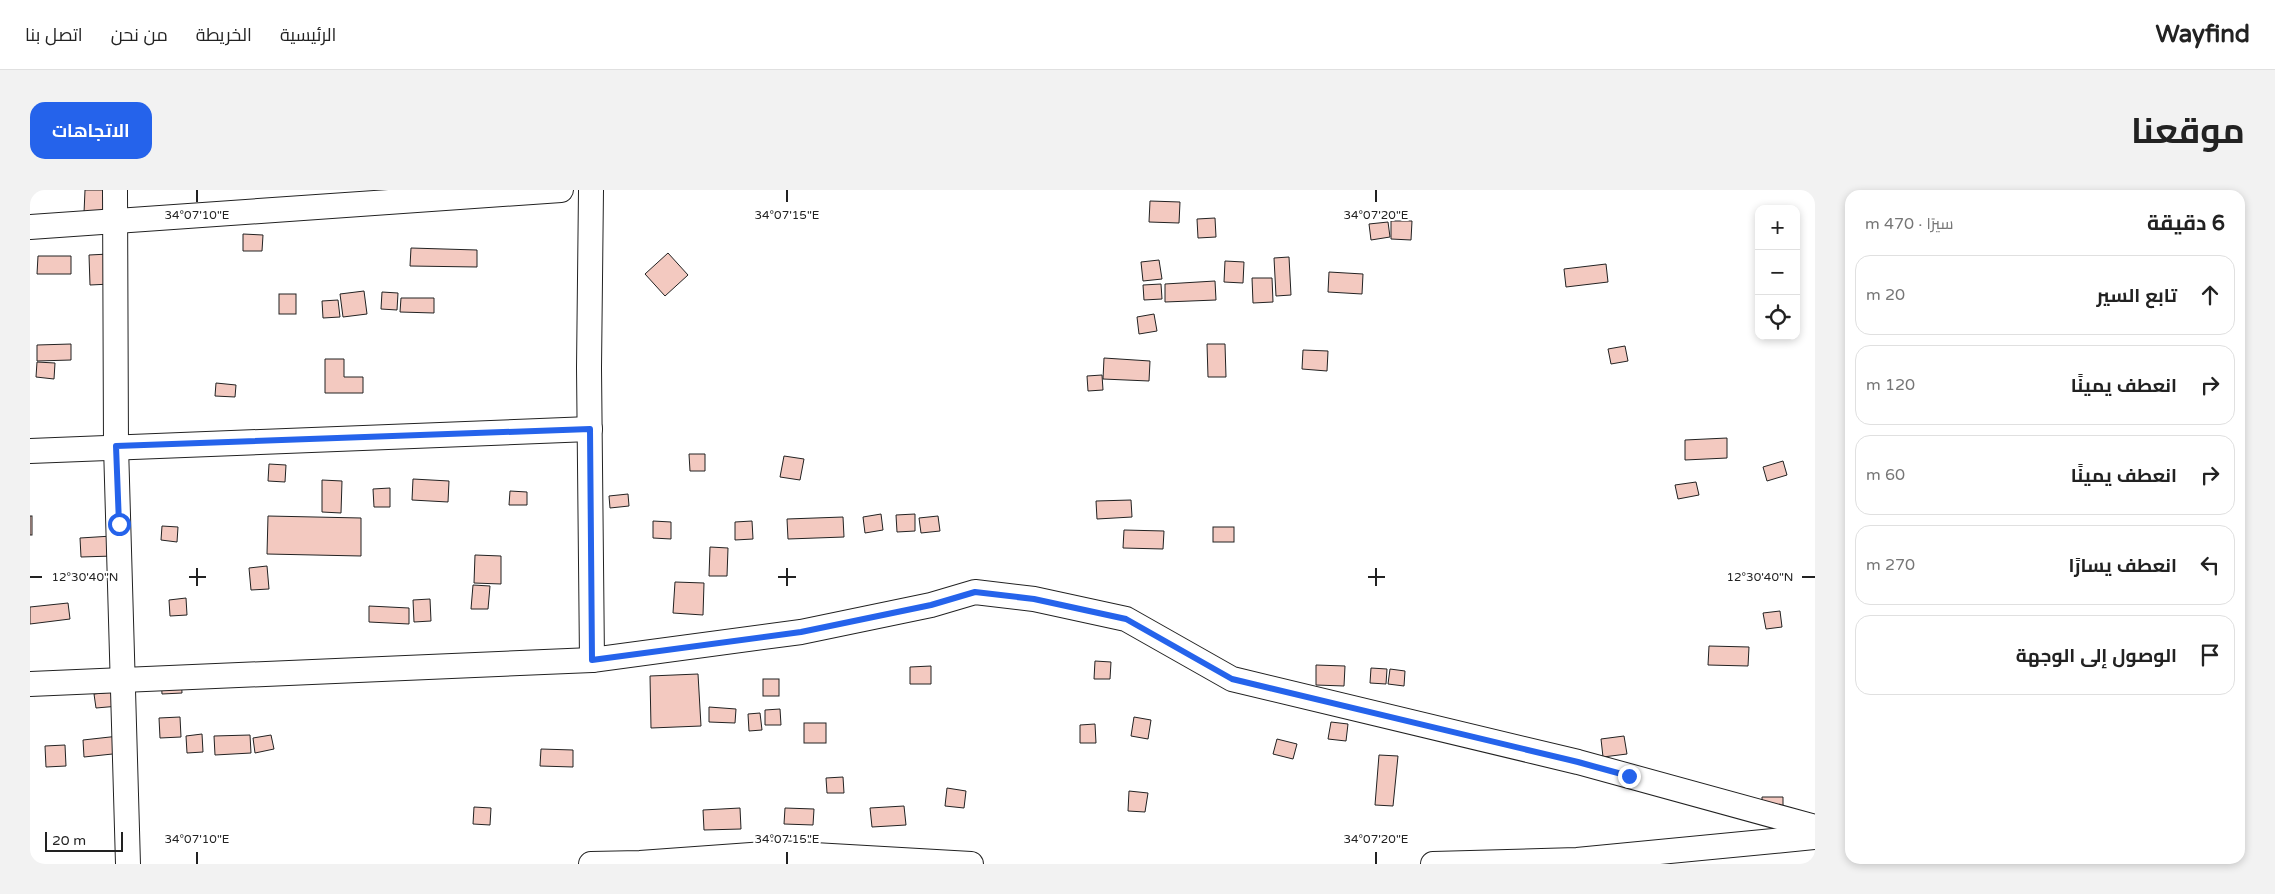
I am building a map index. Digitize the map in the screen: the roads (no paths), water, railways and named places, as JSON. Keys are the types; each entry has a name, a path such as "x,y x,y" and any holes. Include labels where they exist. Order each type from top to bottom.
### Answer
{"street":[{"path":"115,190 116,446 128,864"},
{"path":"30,227 560,190"},
{"path":"592,190 590,429 592,660"},
{"path":"30,451 116,446 590,429"},
{"path":"30,684 592,660 801,632 931,605 975,592 1034,599 1126,619 1232,679 1578,762 1815,827"},
{"path":"1434,864 1577,860 1815,836"},
{"path":"591,864 640,864 779,853 971,864"}]}
